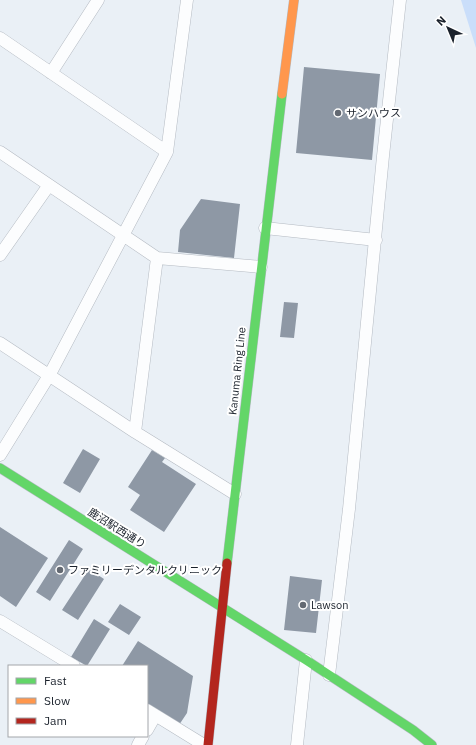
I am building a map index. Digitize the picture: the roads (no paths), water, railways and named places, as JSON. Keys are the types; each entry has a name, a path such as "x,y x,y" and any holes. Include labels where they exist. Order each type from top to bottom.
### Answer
{"main road":[{"name":"Kanuma Ring Line","path":"208,745 221,607 265,228 294,0"},
{"name":"鹿沼駅西通り","path":"0,468 329,674 413,730 432,745"}],"street":[{"path":"51,73 98,0"},
{"path":"0,455 50,374 167,152 187,0"},
{"path":"329,674 349,509 383,156 400,0"},
{"path":"0,38 167,152"},
{"path":"0,152 157,258 261,267"},
{"path":"0,255 49,185"},
{"path":"265,228 376,240"},
{"path":"135,432 157,258"},
{"path":"0,343 50,374 135,432 235,494"},
{"path":"0,621 72,665"},
{"path":"297,745 306,660"},
{"path":"148,726 151,713 204,745"}],"place":[{"name":"サンハウス","path":"338,113"},
{"name":"ファミリーデンタルクリニック","path":"60,570"},
{"name":"Lawson","path":"303,605"}]}
